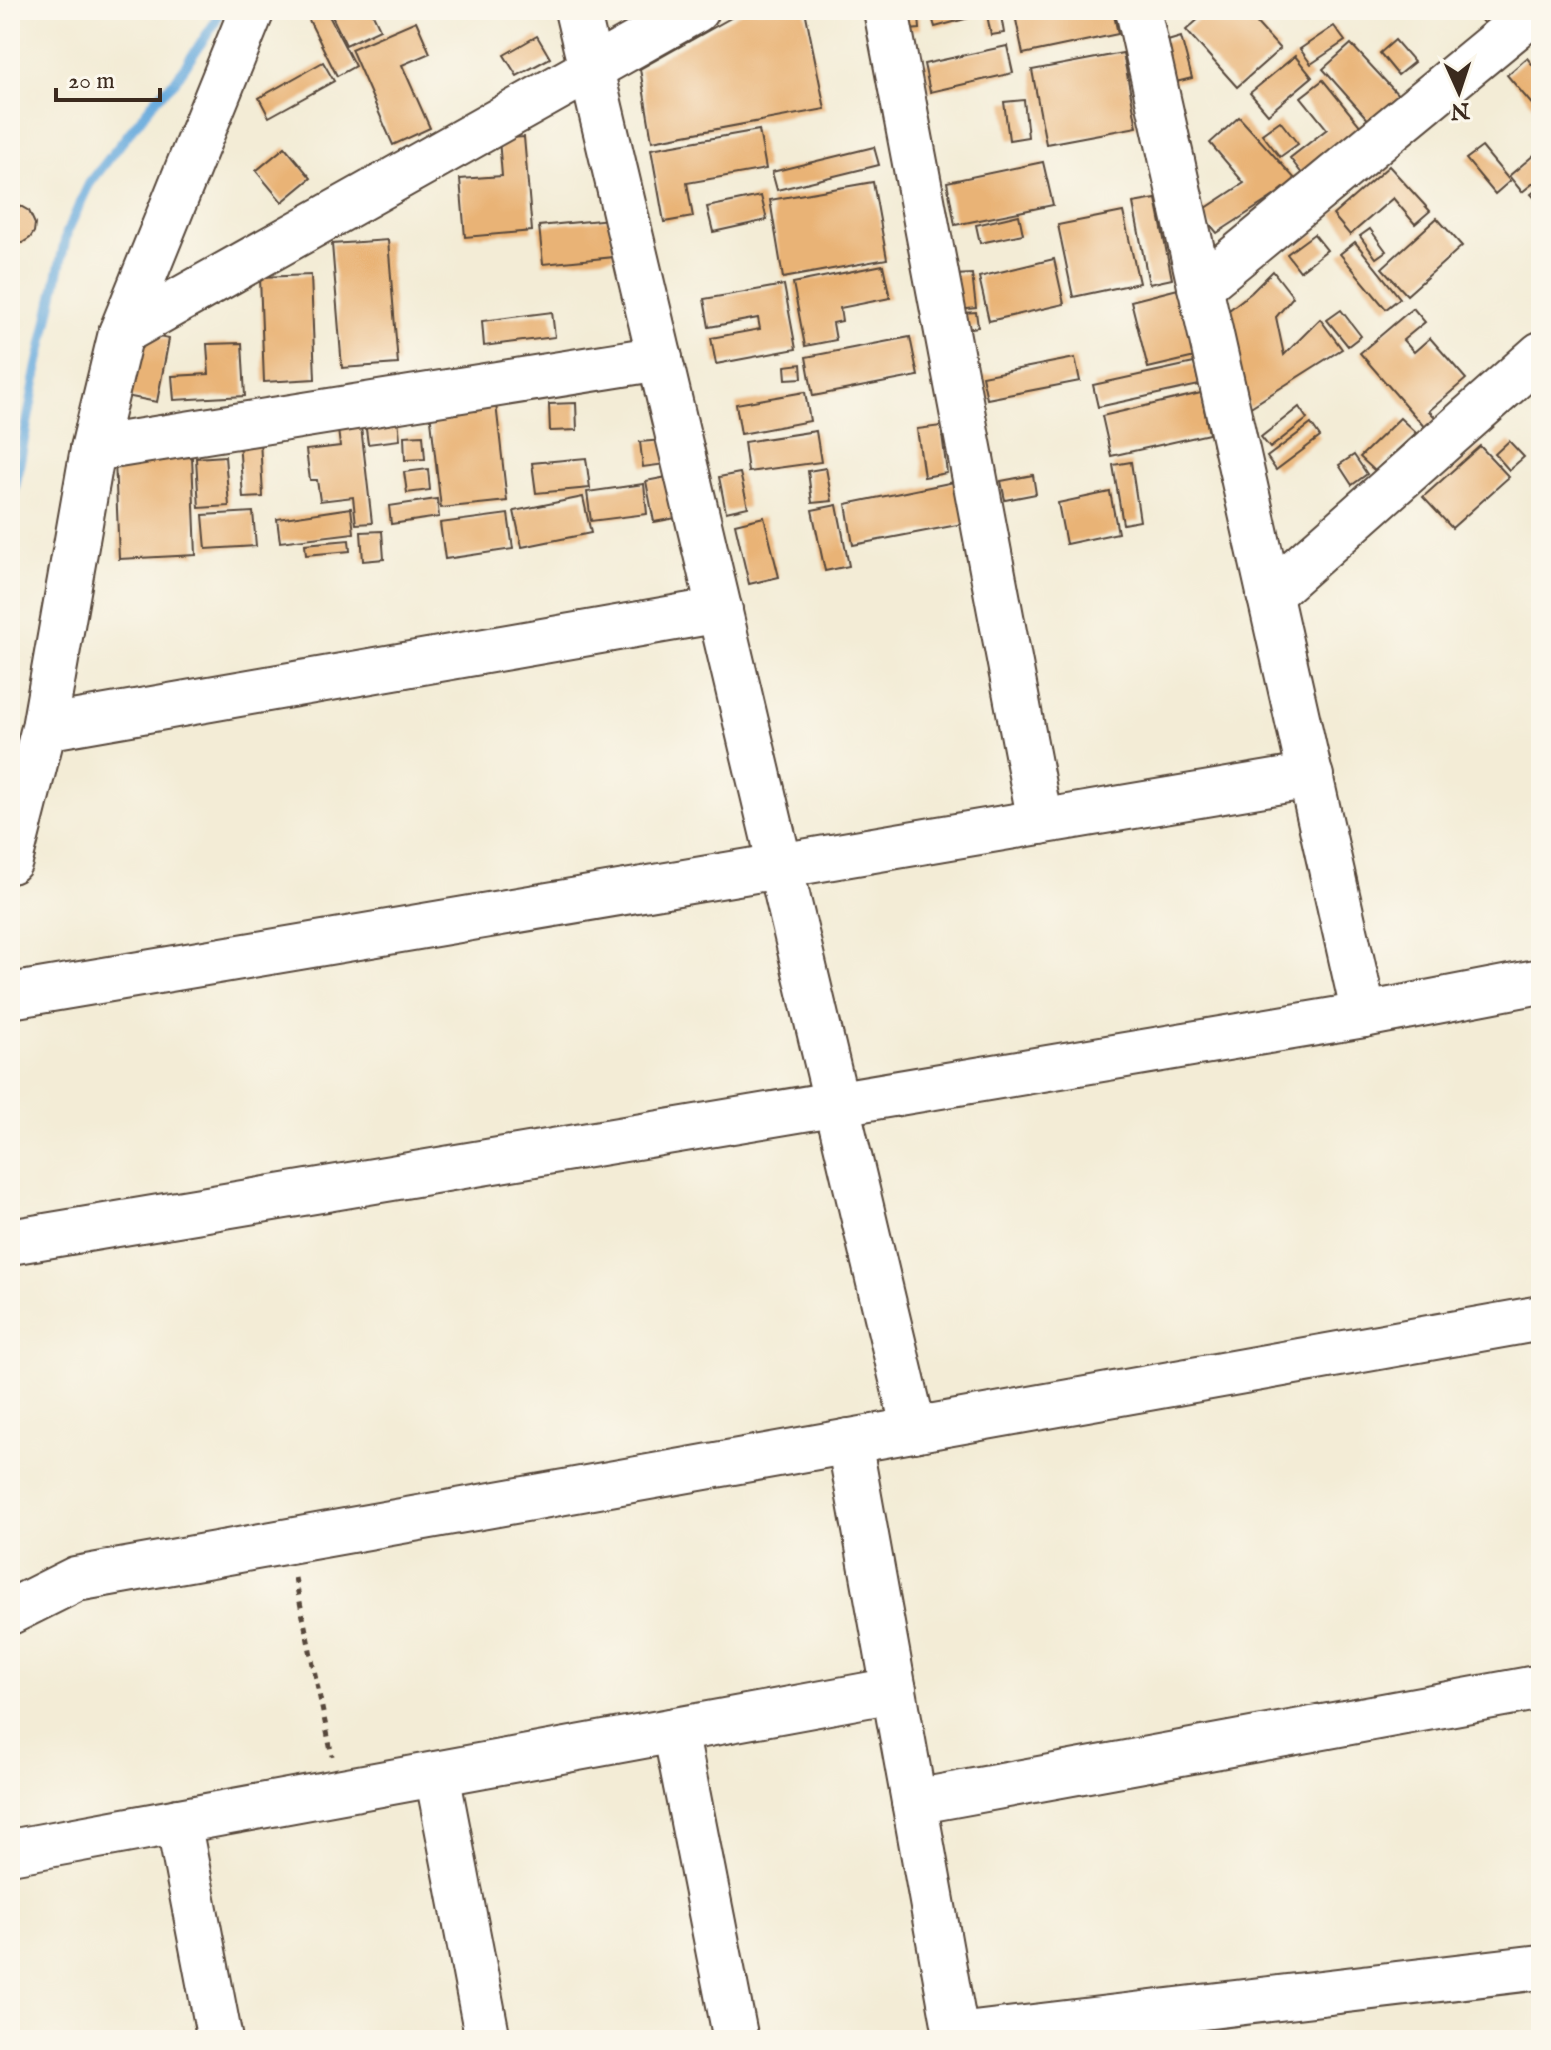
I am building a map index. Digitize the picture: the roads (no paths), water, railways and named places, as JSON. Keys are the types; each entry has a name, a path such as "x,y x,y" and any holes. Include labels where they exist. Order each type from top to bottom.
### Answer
{"street":[{"path":"10,861 44,728 93,449 121,333 252,10"},
{"path":"577,10 914,1430"},
{"path":"121,333 696,10"},
{"path":"886,10 1040,822"},
{"path":"1138,10 1364,1015"},
{"path":"1200,287 1536,10"},
{"path":"1269,595 1541,354"},
{"path":"93,449 660,358"},
{"path":"44,728 720,610"},
{"path":"10,996 1311,776"},
{"path":"10,1242 838,1105 1364,1015 1541,981"},
{"path":"10,1612 76,1579 1541,1318"},
{"path":"849,1441 957,2038 1541,1967"},
{"path":"914,1802 1541,1687"},
{"path":"10,1852 894,1690"},
{"path":"675,1730 736,2040"},
{"path":"437,1774 488,2040"},
{"path":"178,1821 220,2040"}],"waterway":[{"path":"10,513 67,232 89,184 156,99 175,81 214,24 220,10"}]}
